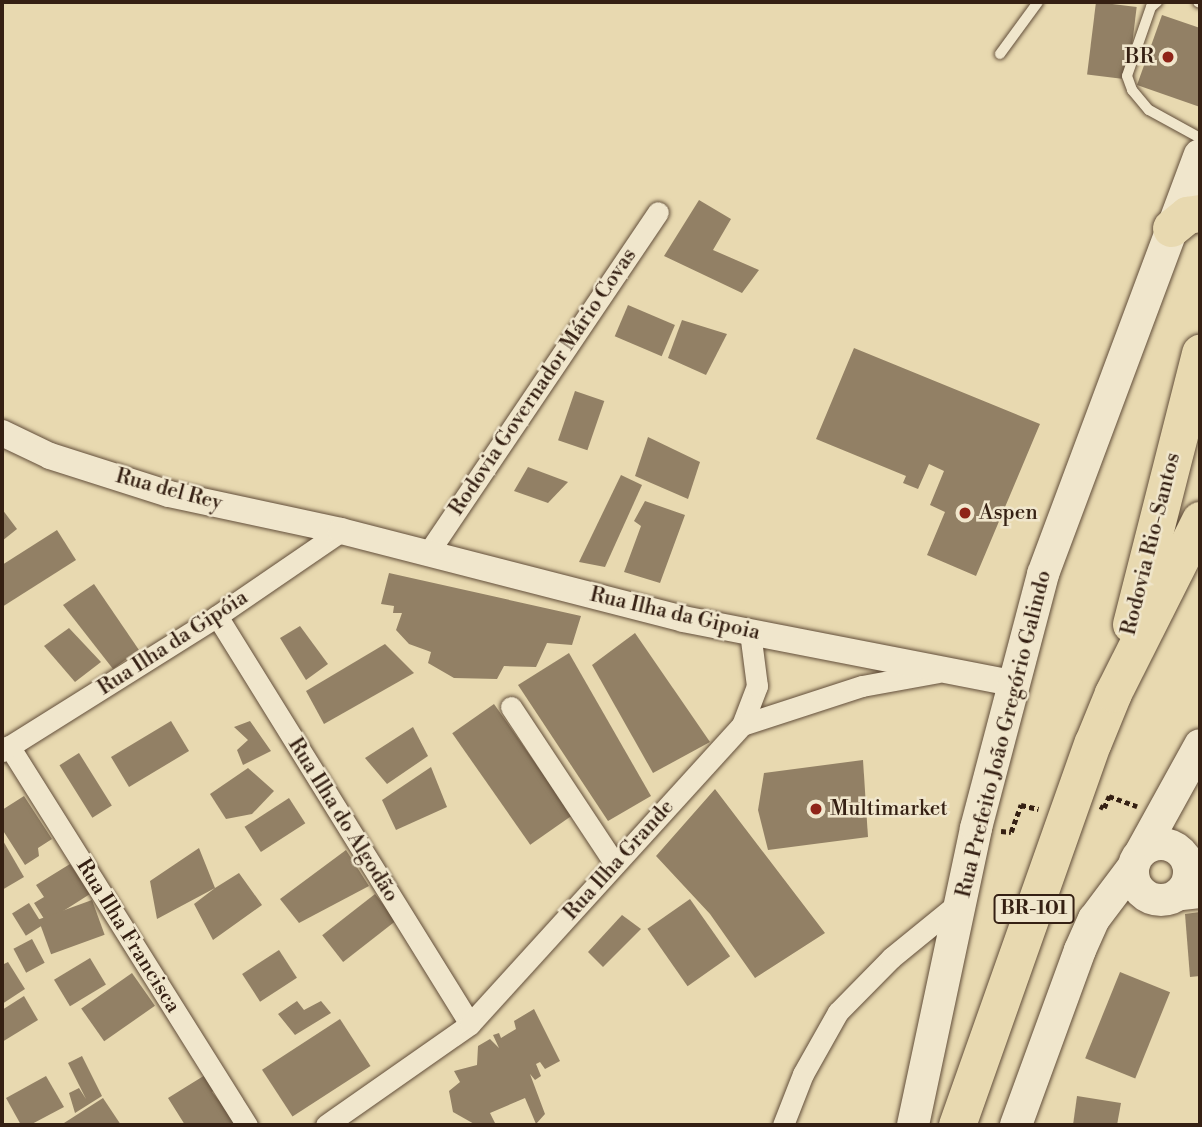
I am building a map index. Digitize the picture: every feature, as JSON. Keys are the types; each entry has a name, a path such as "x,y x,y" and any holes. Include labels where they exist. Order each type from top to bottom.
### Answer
{"highway":[{"name":"Rodovia Rio-Santos","path":"957,1125 1113,693 1200,354"},
{"name":"Rodovia Rio-Santos","path":"1113,693 1200,520"}],"main road":[{"name":"Rua Prefeito João Gregório Galindo","path":"912,1125 1012,683 1043,574 1186,220 1200,155"},
{"path":"1016,1125 1080,950 1094,919 1137,860 1200,745"},
{"path":"1080,950 1114,917 1178,898 1188,879 1200,756"},
{"path":"1137,860 1158,844 1188,859"},
{"path":"1137,860 1140,892 1178,898"}],"street":[{"name":"Rodovia Governador Mário Covas","path":"428,553 658,212"},
{"name":"Rua del Rey","path":"2,433 50,456 169,494 341,531"},
{"name":"Rua Ilha da Gipoia","path":"341,531 750,632 1012,683"},
{"name":"Rua Ilha da Gipóia","path":"5,748 217,616 341,531"},
{"name":"Rua Ilha do Algodão","path":"217,616 470,1024"},
{"path":"742,725 757,686 750,632"},
{"name":"Rua Ilha Grande","path":"326,1125 470,1024 742,725 862,686 950,670"},
{"path":"511,707 615,864"},
{"name":"Rua Ilha Francisca","path":"5,748 247,1125"},
{"path":"783,1125 803,1073 838,1012 891,958 961,901"}],"lane":[{"path":"1000,54 1038,2"},
{"path":"1157,2 1151,7 1127,76 1132,90 1149,110 1200,138"}],"building":[{"path":"1096,2 1137,7 1128,79 1087,74"},
{"path":"1162,15 1200,28 1200,107 1137,85"},
{"path":"699,200 731,219 713,250 759,270 742,293 664,256"},
{"path":"628,305 675,325 662,356 615,336"},
{"path":"682,320 727,334 706,375 668,358"},
{"path":"854,348 1040,424 976,576 927,555 945,512 930,505 944,471 929,464 918,489 903,483 906,476 816,439"},
{"path":"575,391 604,401 587,450 558,440"},
{"path":"648,437 700,462 688,499 635,476"},
{"path":"528,467 568,482 548,503 514,491"},
{"path":"621,475 642,485 605,567 579,562"},
{"path":"645,501 685,515 660,583 624,572 641,526 634,521"},
{"path":"2,509 17,529 2,541"},
{"path":"57,530 76,560 2,607 2,565"},
{"path":"389,573 581,616 572,645 547,643 536,667 504,666 497,679 454,678 428,663 431,652 409,644 396,630 402,613 393,613 394,606 381,604"},
{"path":"94,584 139,650 113,669 63,605"},
{"path":"300,626 328,664 306,680 280,638"},
{"path":"69,628 101,662 75,682 44,646"},
{"path":"635,633 710,742 653,773 592,665"},
{"path":"385,644 414,673 324,724 306,691"},
{"path":"569,653 651,796 608,821 518,685"},
{"path":"494,704 572,815 530,845 452,733"},
{"path":"171,721 189,751 129,787 111,757"},
{"path":"250,721 271,751 243,765 237,750 248,740 234,727"},
{"path":"413,727 428,756 387,784 365,758"},
{"path":"79,753 112,806 92,818 59,765"},
{"path":"863,760 868,837 768,850 758,810 764,773"},
{"path":"431,767 447,807 396,830 382,800"},
{"path":"248,768 274,791 252,814 226,819 210,794"},
{"path":"715,789 825,933 755,978 710,914 656,856"},
{"path":"24,796 52,839 38,848 39,856 25,865 2,829 2,810"},
{"path":"289,798 305,823 261,852 245,827"},
{"path":"2,839 24,877 2,890"},
{"path":"199,848 215,888 157,919 150,881"},
{"path":"346,850 369,886 299,923 280,899"},
{"path":"70,864 90,894 46,922 34,903 44,897 36,885"},
{"path":"239,873 262,905 213,940 194,904"},
{"path":"375,894 396,921 343,962 322,935"},
{"path":"690,899 730,956 688,986 647,929"},
{"path":"92,900 105,935 51,954 38,919"},
{"path":"29,903 43,925 26,936 12,914"},
{"path":"1200,912 1200,976 1190,977 1185,914"},
{"path":"622,915 641,929 603,967 588,952"},
{"path":"32,939 45,963 26,973 13,949"},
{"path":"279,950 297,978 260,1002 242,974"},
{"path":"90,958 106,985 70,1006 54,980"},
{"path":"8,962 25,989 2,1004 2,965"},
{"path":"1120,972 1170,992 1135,1078 1085,1058"},
{"path":"132,973 155,1006 104,1041 81,1009"},
{"path":"24,996 38,1020 2,1042 2,1010"},
{"path":"297,1001 304,1010 321,1001 331,1013 295,1035 278,1014"},
{"path":"534,1009 560,1061 545,1069 540,1062 536,1064 541,1076 535,1080 530,1074 545,1114 536,1124 525,1098 490,1113 496,1125 476,1125 453,1112 449,1091 460,1082 454,1071 477,1065 478,1046 490,1039 499,1048 493,1035 499,1033 501,1038 516,1029 514,1021"},
{"path":"340,1019 370,1066 293,1117 262,1070"},
{"path":"82,1056 102,1096 75,1113 69,1093 79,1088 86,1099 68,1063"},
{"path":"210,1072 219,1087 212,1092 239,1125 185,1125 168,1098"},
{"path":"46,1076 64,1107 30,1125 21,1125 6,1098"},
{"path":"1077,1096 1121,1103 1117,1125 1073,1125"},
{"path":"103,1098 121,1125 65,1125 64,1123"}],"place":[{"name":"BR","path":"1168,57"},
{"name":"Aspen","path":"965,513"},
{"name":"Multimarket","path":"816,809"}]}
